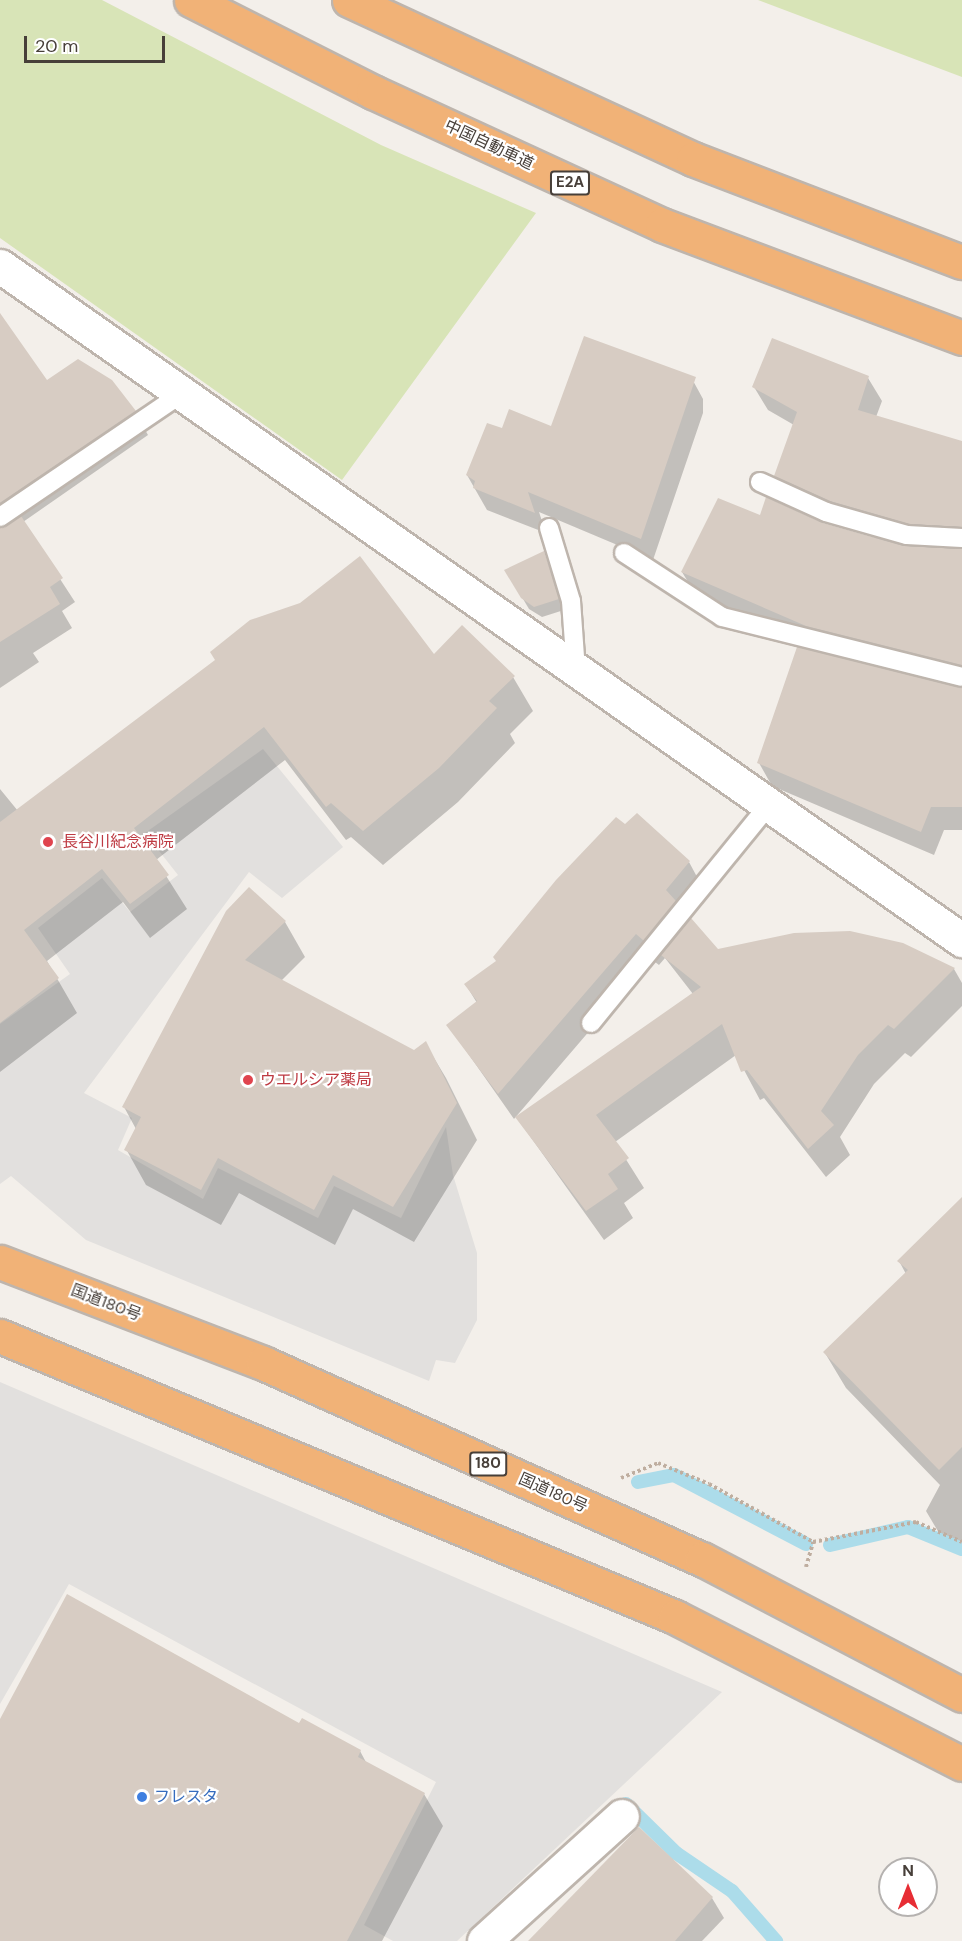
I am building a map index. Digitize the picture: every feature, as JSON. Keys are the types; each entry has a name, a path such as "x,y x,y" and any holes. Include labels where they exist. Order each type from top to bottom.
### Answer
{"highway":[{"name":"中国自動車道","path":"191,0 373,92 662,225 962,338"},
{"path":"348,0 693,159 962,262"},
{"name":"国道180号","path":"0,1262 262,1363 692,1554 962,1695"},
{"path":"0,1336 675,1617 962,1764"}],"street":[{"path":"0,266 962,940"},
{"path":"484,1941 622,1816"}],"lane":[{"path":"0,517 181,394"},
{"path":"760,482 774,493 907,535 962,538"},
{"path":"549,528 571,601 576,670"},
{"path":"624,553 722,617 962,677"},
{"path":"591,1023 769,805"}],"path":[{"path":"613,1482 658,1463 709,1484 813,1542 916,1522 962,1542"},
{"path":"803,1576 813,1542"}],"green space":[{"path":"0,0 102,0 381,145 536,213 342,480 0,238"},
{"path":"758,0 962,0 962,77"}],"shaded area":[{"path":"263,749 343,847 282,898 249,872 84,1093 132,1118 118,1150 203,1199 218,1168 318,1218 334,1186 401,1218 446,1127 453,1175 477,1253 477,1320 455,1363 436,1360 429,1381 86,1240 11,1176 0,1184 0,1024 70,974 38,928 102,878 130,912 178,875 145,833"},
{"path":"0,1382 722,1692 457,1941 393,1941 364,1925 436,1782 69,1584 0,1704"}],"building":[{"path":"0,313 47,380 78,359 112,380 136,411 0,503"},
{"path":"584,336 696,377 641,539 528,492 535,513 473,488 475,481 466,475 487,423 502,428 509,409 551,426"},
{"path":"772,338 869,376 858,410 962,441 962,527 909,524 830,501 774,476 797,412 752,387"},
{"path":"766,497 823,523 904,546 962,549 962,665 806,626 681,572 718,498 760,515"},
{"path":"21,516 63,578 50,587 60,604 0,642 0,528"},
{"path":"544,551 559,599 534,607 521,598 504,570"},
{"path":"360,556 434,654 462,625 515,676 489,701 497,708 439,768 363,831 331,803 326,807 264,727 134,828 169,875 130,904 102,869 24,930 59,978 0,1023 0,822 215,660 210,652 250,620 300,603"},
{"path":"797,647 962,688 962,807 931,807 921,832 757,763"},
{"path":"637,813 690,861 666,890 676,901 644,941 636,934 498,1094 446,1025 477,1001 464,984 496,961 493,957 556,880 616,817 625,824"},
{"path":"249,887 286,921 245,960 414,1050 426,1041 457,1103 393,1207 333,1175 314,1210 218,1158 201,1190 124,1150 141,1117 122,1107 226,911"},
{"path":"691,918 718,949 794,933 850,931 903,943 955,968 894,1029 888,1025 858,1055 821,1111 834,1125 808,1149 747,1070 741,1072 722,1024 596,1115 629,1158 608,1174 618,1189 586,1211 515,1117 701,987 661,955"},
{"path":"962,1197 962,1447 939,1470 823,1352 908,1270 897,1261"},
{"path":"67,1594 299,1723 302,1718 361,1750 358,1757 425,1793 347,1941 0,1941 0,1719"},
{"path":"639,1827 713,1897 675,1941 528,1941"}],"waterway":[{"path":"638,1482 674,1475 806,1544"},
{"path":"830,1545 908,1527 962,1549"},
{"path":"626,1804 676,1853 732,1891 776,1941"}],"place":[{"name":"長谷川紀念病院","path":"48,842"},
{"name":"ウエルシア薬局","path":"248,1080"},
{"name":"フレスタ","path":"142,1797"}]}
